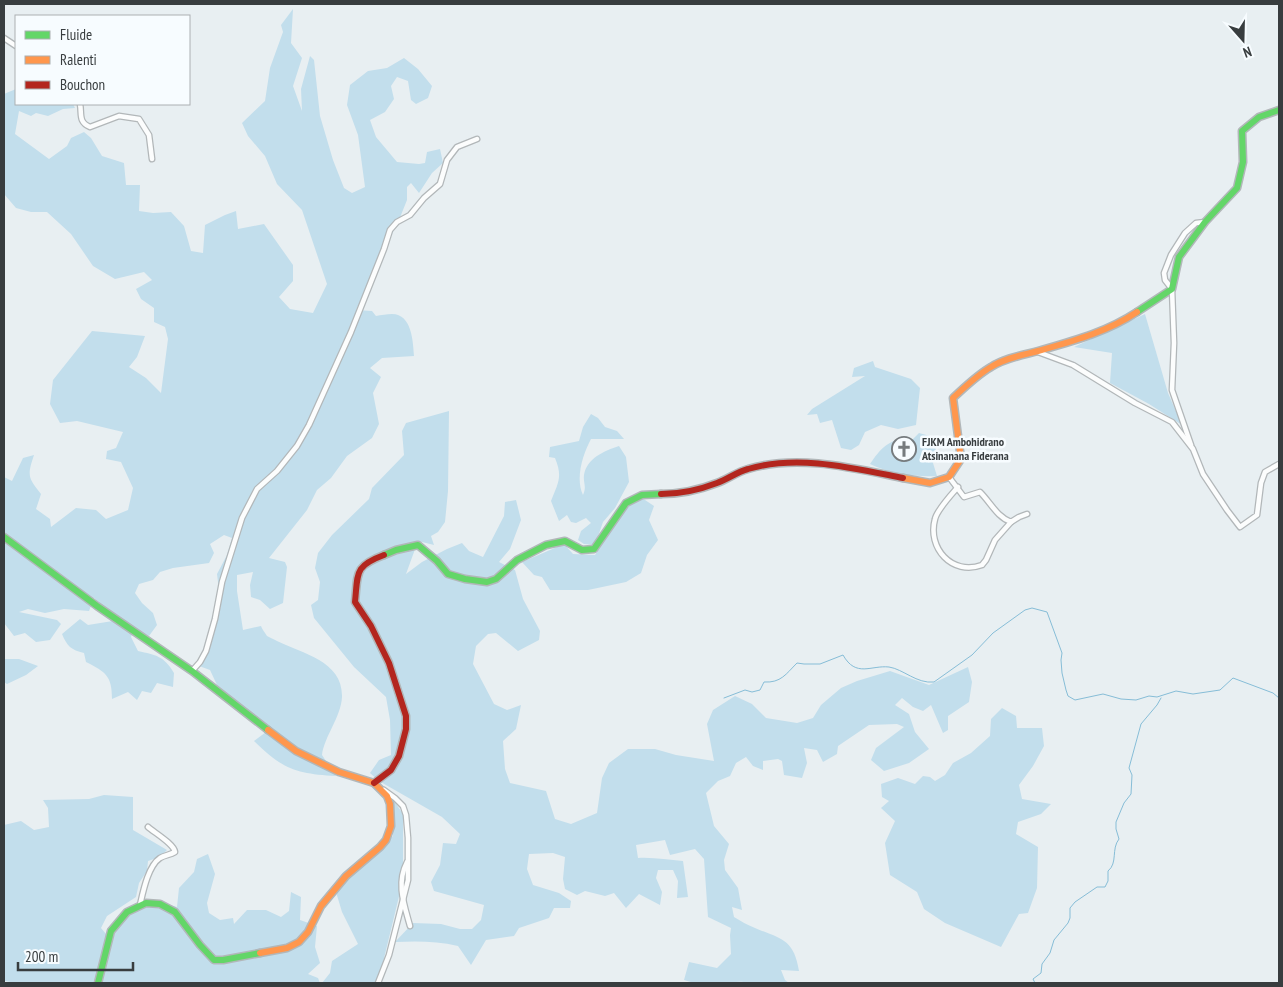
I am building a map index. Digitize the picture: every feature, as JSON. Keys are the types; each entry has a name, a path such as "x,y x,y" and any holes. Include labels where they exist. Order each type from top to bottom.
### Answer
{"street":[{"path":"4,38 15,45"},
{"path":"80,105 81,120 90,127 119,116 139,119 149,135 152,159"},
{"path":"1279,110 1269,112 1246,125 1242,132 1243,162 1236,188 1205,222 1179,257 1172,289 1174,343 1172,390 1192,449 1203,474 1240,527 1257,515 1261,483 1265,472 1279,464"},
{"path":"192,671 206,651 222,582 242,518 257,489 277,471 297,446 309,425 351,332 390,230 397,222 410,215 424,198 440,184 447,160 457,147 477,139"},
{"path":"1172,289 1165,280 1166,264 1185,232 1196,223 1205,222"},
{"path":"374,783 391,770 399,756 407,722 398,687 389,663 371,626 356,602 359,571 368,561 396,550 418,545 437,561 448,574 487,582 496,578 517,560 546,545 565,541 580,550 594,549 626,503 642,495 676,494 717,483 747,469 772,464 798,462 853,468 930,483 949,477 961,459 953,398 983,372 992,366 1093,334 1122,322 1172,289"},
{"path":"1038,352 1073,365 1135,403 1172,422 1192,449"},
{"path":"949,477 964,497 980,492 990,502 1000,518 1011,522"},
{"path":"958,487 935,518 934,538 936,548 951,564 964,567 982,565 995,540 1011,522 1018,517 1028,514"},
{"path":"4,537 97,606 192,671 296,751 339,772 374,783 403,806 407,831 408,880 389,955 378,983"},
{"path":"98,983 111,931 121,917 140,905 154,903 172,910 214,960 223,960 295,945 308,932 321,906 346,876 386,840 391,826 390,804 387,796 374,783"},
{"path":"140,905 145,882 154,865 160,858 175,852 171,844 148,827"},
{"path":"403,898 410,926"}],"shaded area":[{"path":"293,9 291,43 302,58 293,86 302,111 301,89 310,56 314,60 320,116 333,160 344,188 352,193 365,187 358,135 347,105 350,85 368,71 387,68 404,58 418,69 432,86 428,98 416,104 411,100 408,81 397,77 391,86 394,99 385,112 370,120 376,137 397,162 425,163 427,152 440,149 443,163 432,173 419,193 411,183 407,187 407,200 401,215 356,310 372,311 376,316 399,315 404,319 410,330 414,356 382,358 370,368 381,377 373,393 379,424 372,438 347,456 331,478 317,490 307,510 269,558 285,562 287,567 283,603 270,609 260,600 251,597 250,585 253,572 237,575 237,591 243,630 261,626 267,636 320,660 336,675 341,685 341,704 323,748 322,755 336,776 300,771 282,764 273,758 254,741 266,732 252,715 217,685 210,670 199,666 209,647 211,632 221,606 217,574 227,555 232,538 224,535 210,544 214,553 209,563 173,568 160,572 153,580 139,584 135,593 153,613 157,625 149,636 134,629 131,637 138,651 155,655 167,663 174,673 173,687 157,683 151,693 142,691 137,700 128,692 112,699 111,685 103,672 86,662 84,653 70,647 62,634 80,619 88,625 119,620 94,598 89,611 64,609 45,613 28,609 19,612 57,620 61,624 50,640 36,642 25,633 14,636 4,623 4,477 12,481 23,458 34,455 30,476 33,484 41,494 36,509 50,519 51,527 76,508 96,510 106,519 128,510 133,488 121,462 106,459 107,451 116,448 123,432 77,421 60,423 50,404 53,380 92,331 145,336 137,357 129,367 146,378 161,393 168,339 165,327 154,322 154,308 141,299 136,289 152,280 144,272 115,279 93,266 71,234 47,212 31,212 16,208 4,194 4,94 15,89 15,105 74,105 75,108 63,109 48,116 36,113 31,116 19,111 15,134 49,159 67,146 71,138 84,132 91,138 102,156 124,163 126,185 140,185 139,211 153,213 171,212 184,226 191,251 203,253 205,225 225,215 236,211 238,229 264,224 293,265 293,281 279,297 290,309 313,313 327,284 302,210 277,184 265,156 248,136 242,123 265,101 270,68 283,32 281,25"},
{"path":"1145,314 1168,393 1182,425 1149,404 1110,383 1112,353 1074,347"},
{"path":"873,361 875,367 911,379 920,388 916,425 898,429 881,425 865,432 859,445 851,450 841,448 832,420 820,423 817,414 807,415 812,409 865,376 852,377 854,368"},
{"path":"449,411 448,491 445,522 438,532 431,536 434,545 418,541 406,574 422,562 462,543 469,551 483,557 504,516 505,502 516,500 521,520 510,549 499,562 515,570 523,599 540,631 539,640 518,651 496,633 488,634 476,646 473,664 494,704 507,710 521,705 516,729 503,741 505,769 510,783 546,791 555,819 571,824 597,813 602,778 609,763 628,749 655,749 676,755 714,761 707,724 713,710 735,696 752,704 766,718 797,723 813,718 821,705 841,688 857,681 890,671 929,685 968,667 972,682 969,702 948,716 948,730 943,733 931,705 923,711 913,707 902,698 895,705 909,714 915,732 929,749 909,763 884,771 871,760 876,748 904,727 897,724 869,725 838,746 837,754 823,762 817,750 804,748 807,763 802,778 784,775 782,761 778,759 763,761 763,770 753,766 746,757 736,763 730,776 718,781 706,793 714,826 729,844 724,860 725,870 738,888 742,910 732,907 734,917 749,926 779,938 790,946 797,960 799,971 781,970 785,980 789,983 739,982 705,984 684,980 689,962 717,968 731,954 731,928 708,917 704,859 695,849 670,855 665,840 636,845 638,858 683,861 688,897 677,898 678,881 673,870 658,870 656,878 662,892 660,905 639,894 626,908 614,893 605,896 585,891 577,895 565,889 563,879 565,857 553,853 529,854 527,869 533,885 559,893 571,901 570,908 554,908 549,918 519,928 514,936 486,940 471,965 458,946 427,942 395,942 413,923 441,924 460,929 472,929 481,920 484,905 434,891 431,882 440,865 443,843 456,844 460,834 442,817 379,781 370,773 379,760 391,755 390,720 386,697 354,667 314,618 311,605 318,600 320,582 315,568 318,553 332,535 369,499 372,488 404,455 402,431 406,423"},
{"path":"591,414 598,418 605,427 617,431 624,439 591,439 581,466 580,481 583,495 585,489 584,475 589,464 602,453 619,446 626,457 629,482 615,508 603,522 595,545 584,544 578,540 581,531 591,523 586,518 576,523 571,522 567,515 559,521 551,501 559,480 559,470 555,458 549,457 550,447 579,441 583,427"},
{"path":"919,433 930,436 936,450 933,463 937,476 903,474 870,464 888,444 904,437 912,440"},
{"path":"642,498 654,506 649,520 658,540 647,555 641,573 626,582 588,590 550,590 542,577 534,575 522,562 564,544 573,554 595,555 627,506"},
{"path":"4,653 5,659 19,659 38,666 26,675 7,684 4,682"},
{"path":"1002,708 1016,716 1017,728 1042,728 1044,746 1033,766 1019,785 1022,799 1051,804 1041,814 1018,822 1016,834 1038,847 1037,888 1028,913 1019,914 1001,947 945,923 924,909 917,892 890,875 885,843 895,821 881,808 889,801 882,797 881,784 898,778 915,784 923,776 930,777 935,781 945,775 953,763 971,753 990,736 991,719"},
{"path":"104,795 133,797 133,830 167,850 160,857 148,861 147,871 139,883 136,897 107,916 101,928 112,941 119,923 154,900 177,907 179,888 194,872 197,859 208,854 215,874 207,903 209,913 220,920 233,918 234,924 247,910 266,910 281,917 289,911 291,892 301,897 300,920 317,926 315,947 320,963 308,974 318,978 320,983 17,983 4,981 4,825 21,821 34,830 49,827 48,808 43,800 89,799"},
{"path":"394,801 403,814 403,880 378,983 322,983 330,973 332,961 358,944 342,912 336,892 360,864 393,836 390,812"}],"waterway":[{"path":"724,698 745,690 752,692 760,690 764,682 779,679 797,663 820,664 843,655 848,662 859,668 889,667 900,670 916,679 934,682 972,655 993,633 1025,610 1032,608 1047,612 1062,653 1062,673 1066,690 1068,696 1075,700 1103,694 1121,699 1136,700 1149,696 1157,697 1176,691 1193,694 1220,690 1233,678 1273,693 1279,698"},
{"path":"1035,983 1033,979 1041,973 1042,964 1050,953 1054,940 1068,923 1070,908 1075,902 1097,887 1105,887 1108,881 1108,871 1113,864 1115,847 1119,839 1116,822 1124,803 1131,794 1132,775 1129,768 1141,724 1161,698"}],"traffic: fast":[{"path":"1137,312 1172,289 1179,257 1205,222 1237,188 1243,162 1242,131 1259,117 1279,110"},
{"path":"384,555 418,545 437,561 448,574 487,582 496,579 517,560 546,545 565,541 582,550 594,549 626,503 642,495 661,494"},
{"path":"4,537 97,606 192,671 268,730"},
{"path":"98,983 111,931 127,912 146,903 160,904 175,912 214,960 260,953"}],"traffic: slow":[{"path":"903,478 930,483 949,477 961,459 953,398 971,381 996,364 1008,359 1064,344 1089,335 1114,325 1137,312"},
{"path":"260,953 287,948 299,942 308,932 321,906 346,876 380,847 386,840 391,826 390,804 387,796 374,783 339,772 296,751 268,730"}],"traffic: jam":[{"path":"661,494 696,490 748,469 786,463 825,464 903,478"},
{"path":"374,783 391,770 399,756 406,729 406,716 389,663 371,626 355,602 358,577 362,567 384,555"}],"place":[{"name":"FJKM Ambohidrano Atsinanana Fiderana","path":"904,449"}]}
